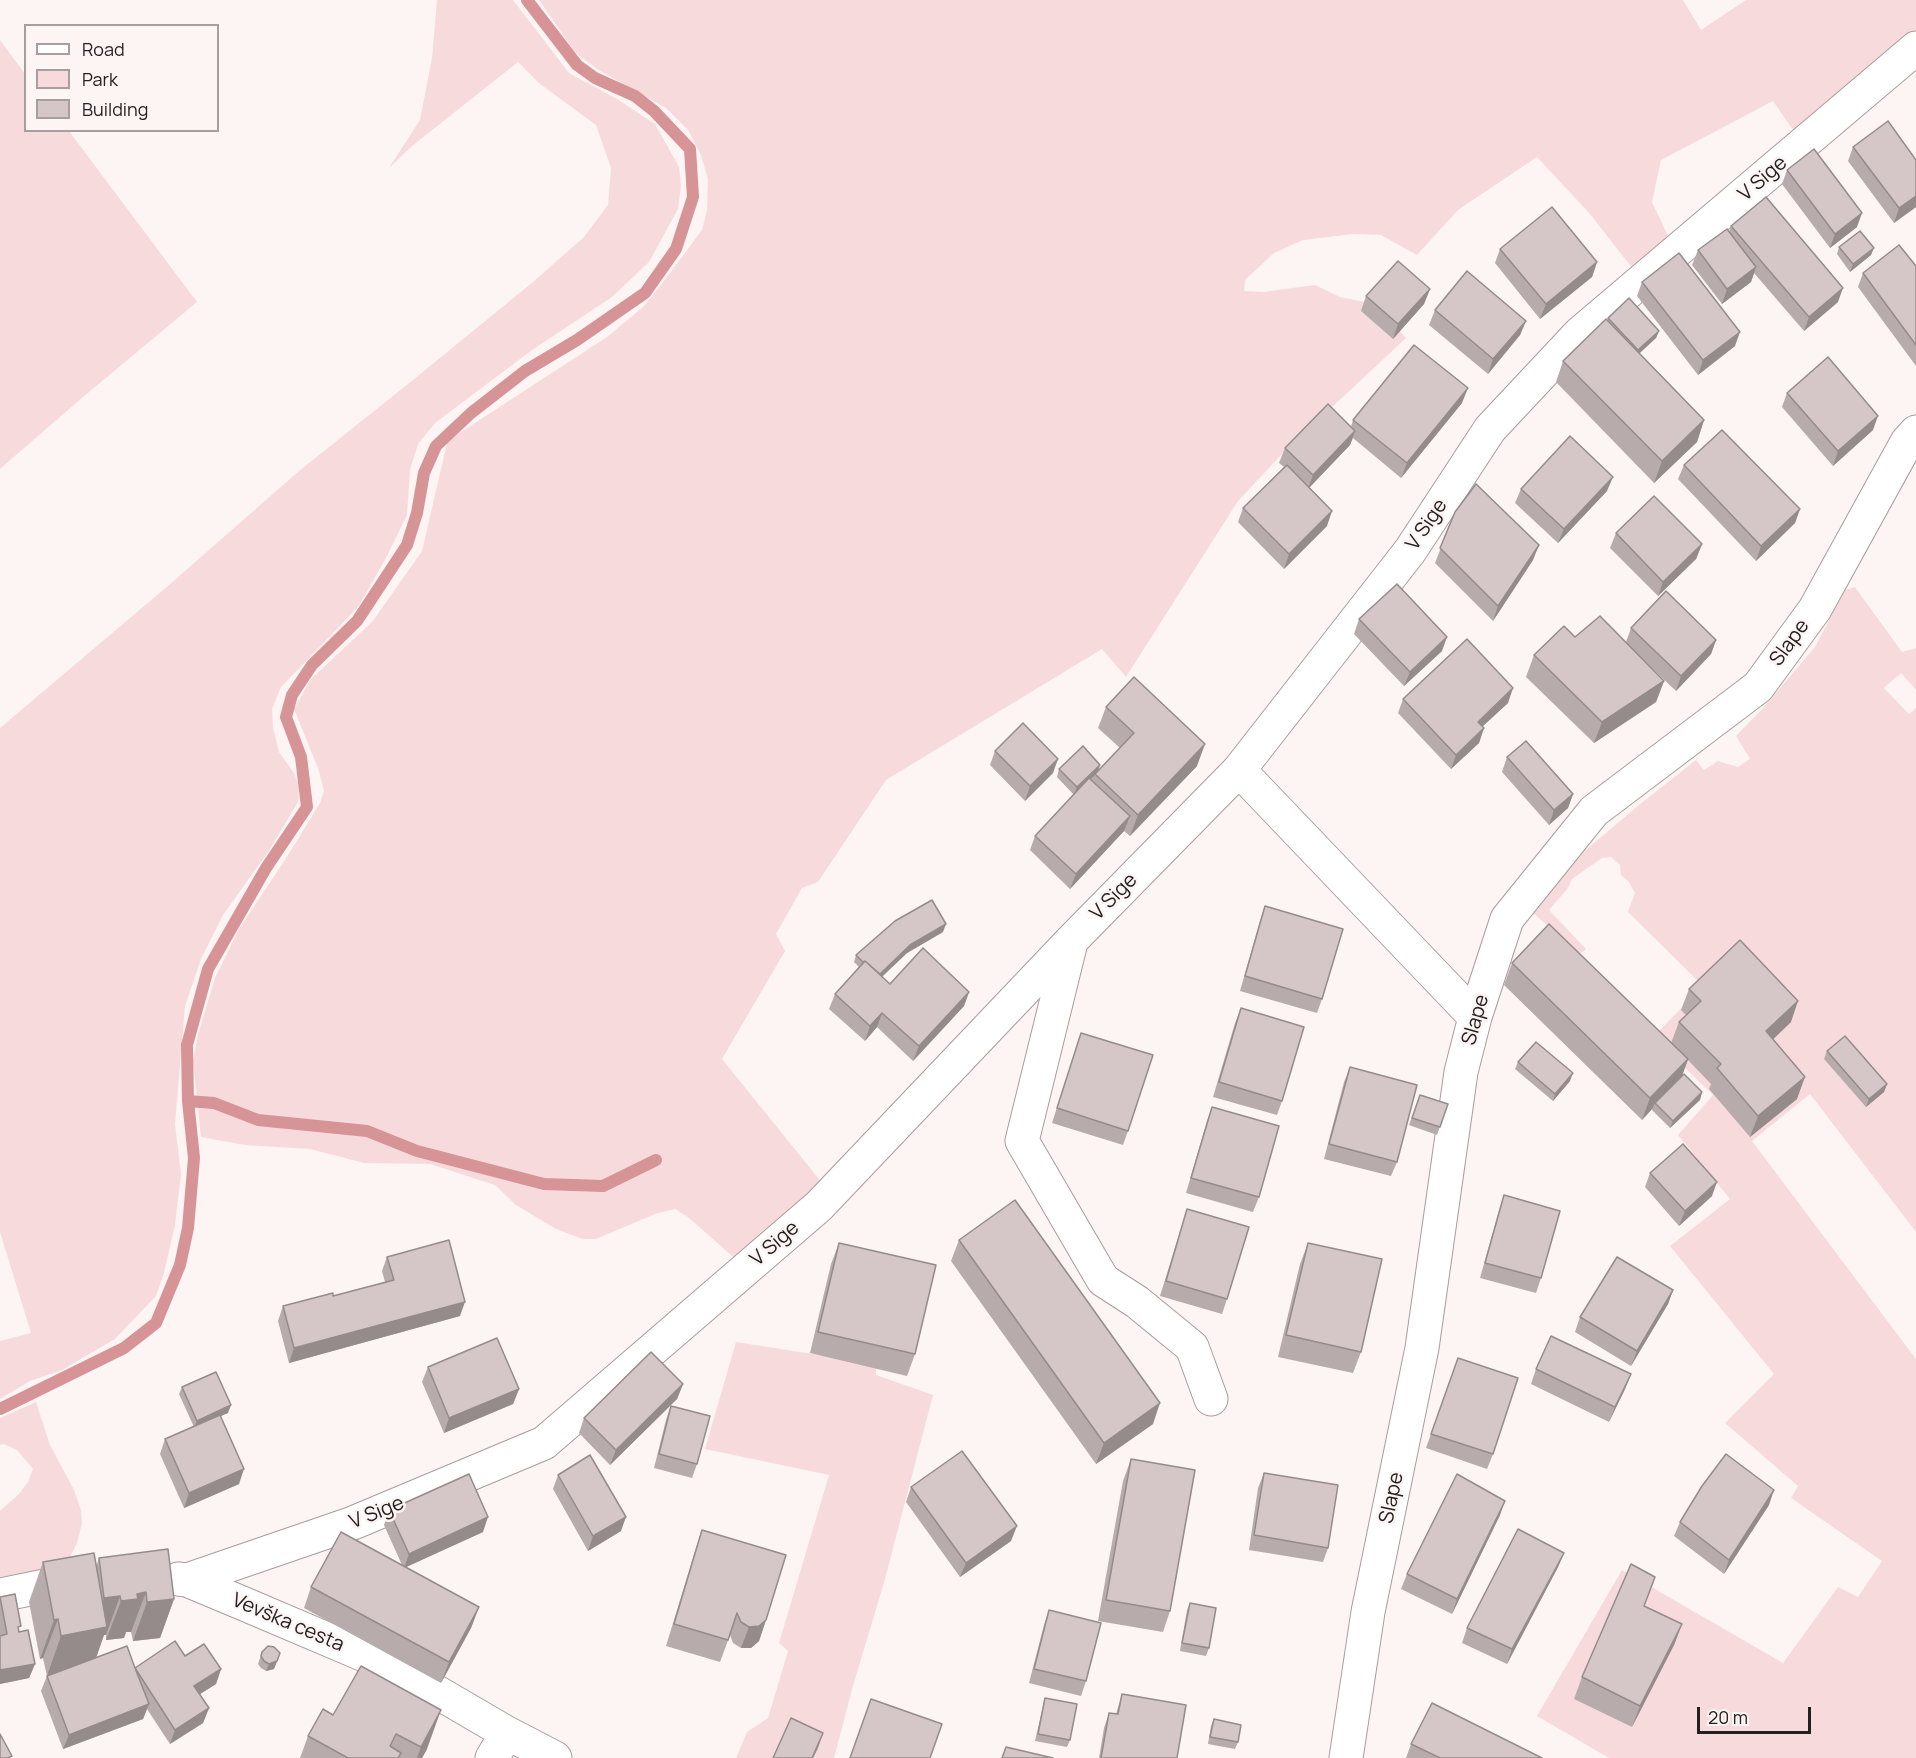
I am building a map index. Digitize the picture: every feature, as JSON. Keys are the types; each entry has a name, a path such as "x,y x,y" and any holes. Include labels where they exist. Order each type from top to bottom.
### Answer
{"street":[{"name":"V Sige","path":"187,1580 353,1523 544,1443 819,1206 1071,941 1239,770 1410,551 1490,429 1580,333 1916,48"},
{"name":"Slape","path":"1346,1758 1368,1612 1422,1348 1461,1072 1475,1017 1507,919 1594,811 1758,687 1815,609 1907,442 1916,432"},
{"path":"1239,770 1475,1017"},
{"path":"1071,941 1022,1141 1104,1280 1137,1302 1192,1347 1211,1399"},
{"name":"Vevška cesta","path":"144,1576 187,1580 376,1660 430,1688 500,1745 555,1758"},
{"path":"0,1595 76,1579 111,1577"}],"green space":[{"path":"437,0 513,0 569,73 617,99 655,124 679,167 681,186 678,209 649,262 612,297 532,350 435,423 418,444 410,470 407,515 386,558 358,607 281,687 272,709 273,727 279,752 294,773 299,786 298,802 270,849 223,915 201,959 185,1006 175,1124 181,1174 175,1225 156,1296 115,1339 62,1370 30,1381 0,1399 0,1341 31,1333 0,1232 0,728 299,471 533,282 584,237 608,205 611,168 596,125 540,84 518,62 412,146 389,168 420,120 432,58"},
{"path":"539,0 1683,0 1701,30 1746,0 1916,0 1916,37 1793,130 1773,101 1661,160 1652,202 1669,238 1633,269 1590,214 1537,157 1458,210 1417,255 1381,235 1353,234 1303,240 1274,253 1245,280 1244,291 1263,292 1315,285 1340,297 1375,304 1406,338 1283,453 1238,501 1126,677 1102,649 886,780 818,882 802,888 776,934 785,951 722,1059 823,1184 741,1264 688,1217 675,1209 655,1214 596,1239 583,1239 556,1229 516,1205 495,1185 430,1164 364,1163 310,1149 245,1145 201,1137 193,1061 198,1035 215,978 239,929 285,860 320,803 324,791 318,768 294,709 311,679 373,621 422,551 447,443 607,337 643,307 702,230 707,210 708,179 701,155 688,130 666,108 597,69 575,52"},
{"path":"0,40 24,73 24,132 70,132 197,302 0,469"},
{"path":"1855,587 1902,652 1916,648 1916,690 1901,673 1884,688 1909,714 1916,708 1916,1232 1810,1094 1752,1141 1916,1359 1916,1758 1609,1758 1537,1716 1622,1570 1783,1663 1838,1587 1858,1597 1882,1561 1791,1498 1798,1486 1725,1423 1774,1374 1670,1246 1730,1199 1678,1135 1713,1095 1653,1037 1703,986 1628,912 1635,893 1629,882 1621,875 1620,865 1611,857 1602,858 1572,879 1568,888 1549,910 1586,949 1580,954 1532,912 1574,860 1696,760 1704,770 1718,761 1738,767 1750,759 1736,736 1815,647 1845,590"},
{"path":"736,1342 876,1364 876,1375 933,1395 885,1579 834,1758 736,1758 747,1732 768,1718 788,1651 779,1643 829,1475 705,1449"},
{"path":"36,1402 50,1445 74,1490 81,1510 82,1523 77,1543 70,1557 50,1569 0,1577 0,1511 19,1494 28,1482 33,1469 17,1450 4,1444 0,1445 0,1418"}],"building":[{"path":"1888,121 1916,160 1916,196 1899,208 1853,147"},
{"path":"1814,149 1862,213 1835,234 1787,170"},
{"path":"1766,197 1843,288 1809,317 1731,226"},
{"path":"1552,207 1597,262 1546,304 1500,249"},
{"path":"1727,229 1756,267 1727,289 1698,250"},
{"path":"1860,231 1874,248 1853,264 1839,247"},
{"path":"1899,245 1916,266 1916,345 1863,273"},
{"path":"1679,253 1740,332 1703,360 1642,282"},
{"path":"1398,261 1430,289 1398,324 1366,296"},
{"path":"1467,271 1526,321 1493,359 1435,310"},
{"path":"1629,298 1659,331 1638,350 1608,318"},
{"path":"1606,319 1704,420 1662,461 1563,361"},
{"path":"1414,345 1468,388 1407,463 1353,420"},
{"path":"1828,357 1878,416 1838,451 1787,393"},
{"path":"1328,404 1355,431 1313,475 1285,448"},
{"path":"1722,430 1800,509 1761,546 1684,465"},
{"path":"1570,436 1613,477 1564,529 1521,489"},
{"path":"1287,465 1332,511 1289,554 1243,508"},
{"path":"1476,484 1539,545 1498,606 1440,548 1455,512"},
{"path":"1654,496 1702,544 1663,582 1616,533"},
{"path":"1397,584 1447,637 1410,672 1359,619"},
{"path":"1666,591 1716,640 1681,676 1631,628"},
{"path":"1600,616 1664,681 1602,722 1534,655 1564,626 1575,637"},
{"path":"1467,639 1513,688 1478,722 1484,728 1456,755 1403,699"},
{"path":"1134,677 1205,744 1138,815 1095,774 1134,733 1106,707"},
{"path":"1023,723 1058,759 1030,786 995,751"},
{"path":"1526,741 1573,794 1554,810 1507,757"},
{"path":"1083,746 1100,765 1077,787 1059,769"},
{"path":"1089,778 1130,816 1076,874 1035,836"},
{"path":"932,900 946,924 910,945 880,974 856,955 895,921"},
{"path":"1265,906 1343,929 1322,999 1245,976"},
{"path":"1549,924 1688,1059 1650,1098 1512,963"},
{"path":"1740,940 1798,1001 1766,1031 1805,1077 1758,1116 1717,1068 1721,1064 1679,1022 1701,1001 1689,989"},
{"path":"923,948 969,992 919,1046 882,1013 870,1026 835,994 865,961 890,984"},
{"path":"1241,1008 1304,1027 1282,1101 1219,1082"},
{"path":"1081,1033 1153,1055 1128,1131 1057,1108"},
{"path":"1845,1036 1887,1084 1869,1099 1827,1051"},
{"path":"1536,1042 1573,1073 1555,1094 1518,1062"},
{"path":"1350,1067 1417,1085 1397,1162 1329,1144"},
{"path":"1684,1074 1702,1092 1673,1121 1655,1103"},
{"path":"1420,1095 1448,1104 1440,1127 1412,1118"},
{"path":"1212,1107 1279,1126 1259,1197 1191,1178"},
{"path":"1683,1144 1717,1182 1685,1211 1650,1173"},
{"path":"1504,1195 1560,1211 1541,1278 1485,1263"},
{"path":"1015,1200 1160,1403 1104,1443 959,1240"},
{"path":"1187,1209 1249,1227 1227,1299 1166,1281"},
{"path":"449,1240 465,1302 294,1348 283,1306 394,1280 387,1257"},
{"path":"839,1243 936,1265 915,1354 818,1332"},
{"path":"1308,1243 1382,1259 1361,1352 1286,1335"},
{"path":"1617,1257 1673,1290 1637,1351 1580,1317"},
{"path":"1551,1336 1631,1374 1615,1407 1536,1369"},
{"path":"497,1338 519,1389 449,1418 428,1367"},
{"path":"651,1352 683,1384 616,1450 584,1418"},
{"path":"1458,1358 1518,1378 1493,1454 1431,1434"},
{"path":"216,1372 231,1405 197,1421 182,1387"},
{"path":"671,1406 710,1416 697,1464 659,1454"},
{"path":"220,1415 244,1469 189,1493 165,1439"},
{"path":"962,1451 1017,1526 966,1563 911,1487"},
{"path":"1726,1454 1774,1490 1729,1560 1680,1522 1702,1486"},
{"path":"590,1455 626,1517 593,1536 558,1475"},
{"path":"1131,1459 1195,1470 1170,1611 1106,1600"},
{"path":"1264,1473 1338,1485 1328,1548 1254,1535"},
{"path":"469,1474 488,1517 409,1554 389,1510"},
{"path":"1457,1474 1505,1501 1457,1599 1407,1574"},
{"path":"1518,1529 1564,1553 1512,1649 1467,1628"},
{"path":"702,1530 786,1555 766,1620 759,1626 749,1627 741,1622 737,1613 728,1640 674,1624"},
{"path":"341,1532 479,1607 449,1662 311,1587"},
{"path":"168,1549 174,1599 147,1602 146,1592 137,1594 138,1599 121,1601 120,1596 104,1598 99,1558"},
{"path":"94,1553 107,1627 61,1636 58,1619 54,1620 43,1562"},
{"path":"1631,1564 1655,1577 1644,1606 1682,1624 1640,1706 1582,1677"},
{"path":"15,1594 21,1626 18,1627 19,1632 28,1630 35,1664 0,1670 0,1636 7,1634 0,1597"},
{"path":"1190,1603 1216,1608 1209,1648 1182,1643"},
{"path":"1049,1610 1101,1623 1086,1681 1034,1669"},
{"path":"175,1641 185,1656 204,1644 221,1669 194,1686 209,1708 175,1730 135,1668"},
{"path":"127,1646 149,1704 69,1735 47,1676"},
{"path":"268,1646 274,1647 280,1653 277,1661 269,1664 261,1656"},
{"path":"361,1666 441,1710 421,1747 396,1734 390,1746 401,1753 398,1758 348,1758 308,1736 323,1709 333,1715"},
{"path":"1122,1694 1186,1705 1177,1758 1101,1758 1109,1713 1118,1714"},
{"path":"1045,1698 1077,1704 1070,1740 1038,1734"},
{"path":"871,1699 942,1724 930,1758 850,1758"},
{"path":"1432,1703 1542,1758 1440,1758 1411,1744"},
{"path":"791,1718 823,1733 812,1758 773,1758"},
{"path":"1214,1719 1241,1725 1238,1742 1210,1737"},
{"path":"0,1734 12,1756 8,1758 0,1758"},
{"path":"1006,1747 1053,1758 1002,1758"}],"waterway":[{"path":"527,0 577,65 595,78 635,96 654,111 690,149 693,197 676,249 645,293 577,340 525,371 471,413 436,446 424,473 417,513 407,545 357,621 312,665 292,695 286,717 301,757 307,807 266,868 208,969 187,1045 188,1101 214,1103 258,1120 367,1131 417,1151 544,1184 603,1186 656,1160"},
{"path":"0,1409 124,1348 156,1323 180,1265 188,1228 194,1158 188,1101"}]}
